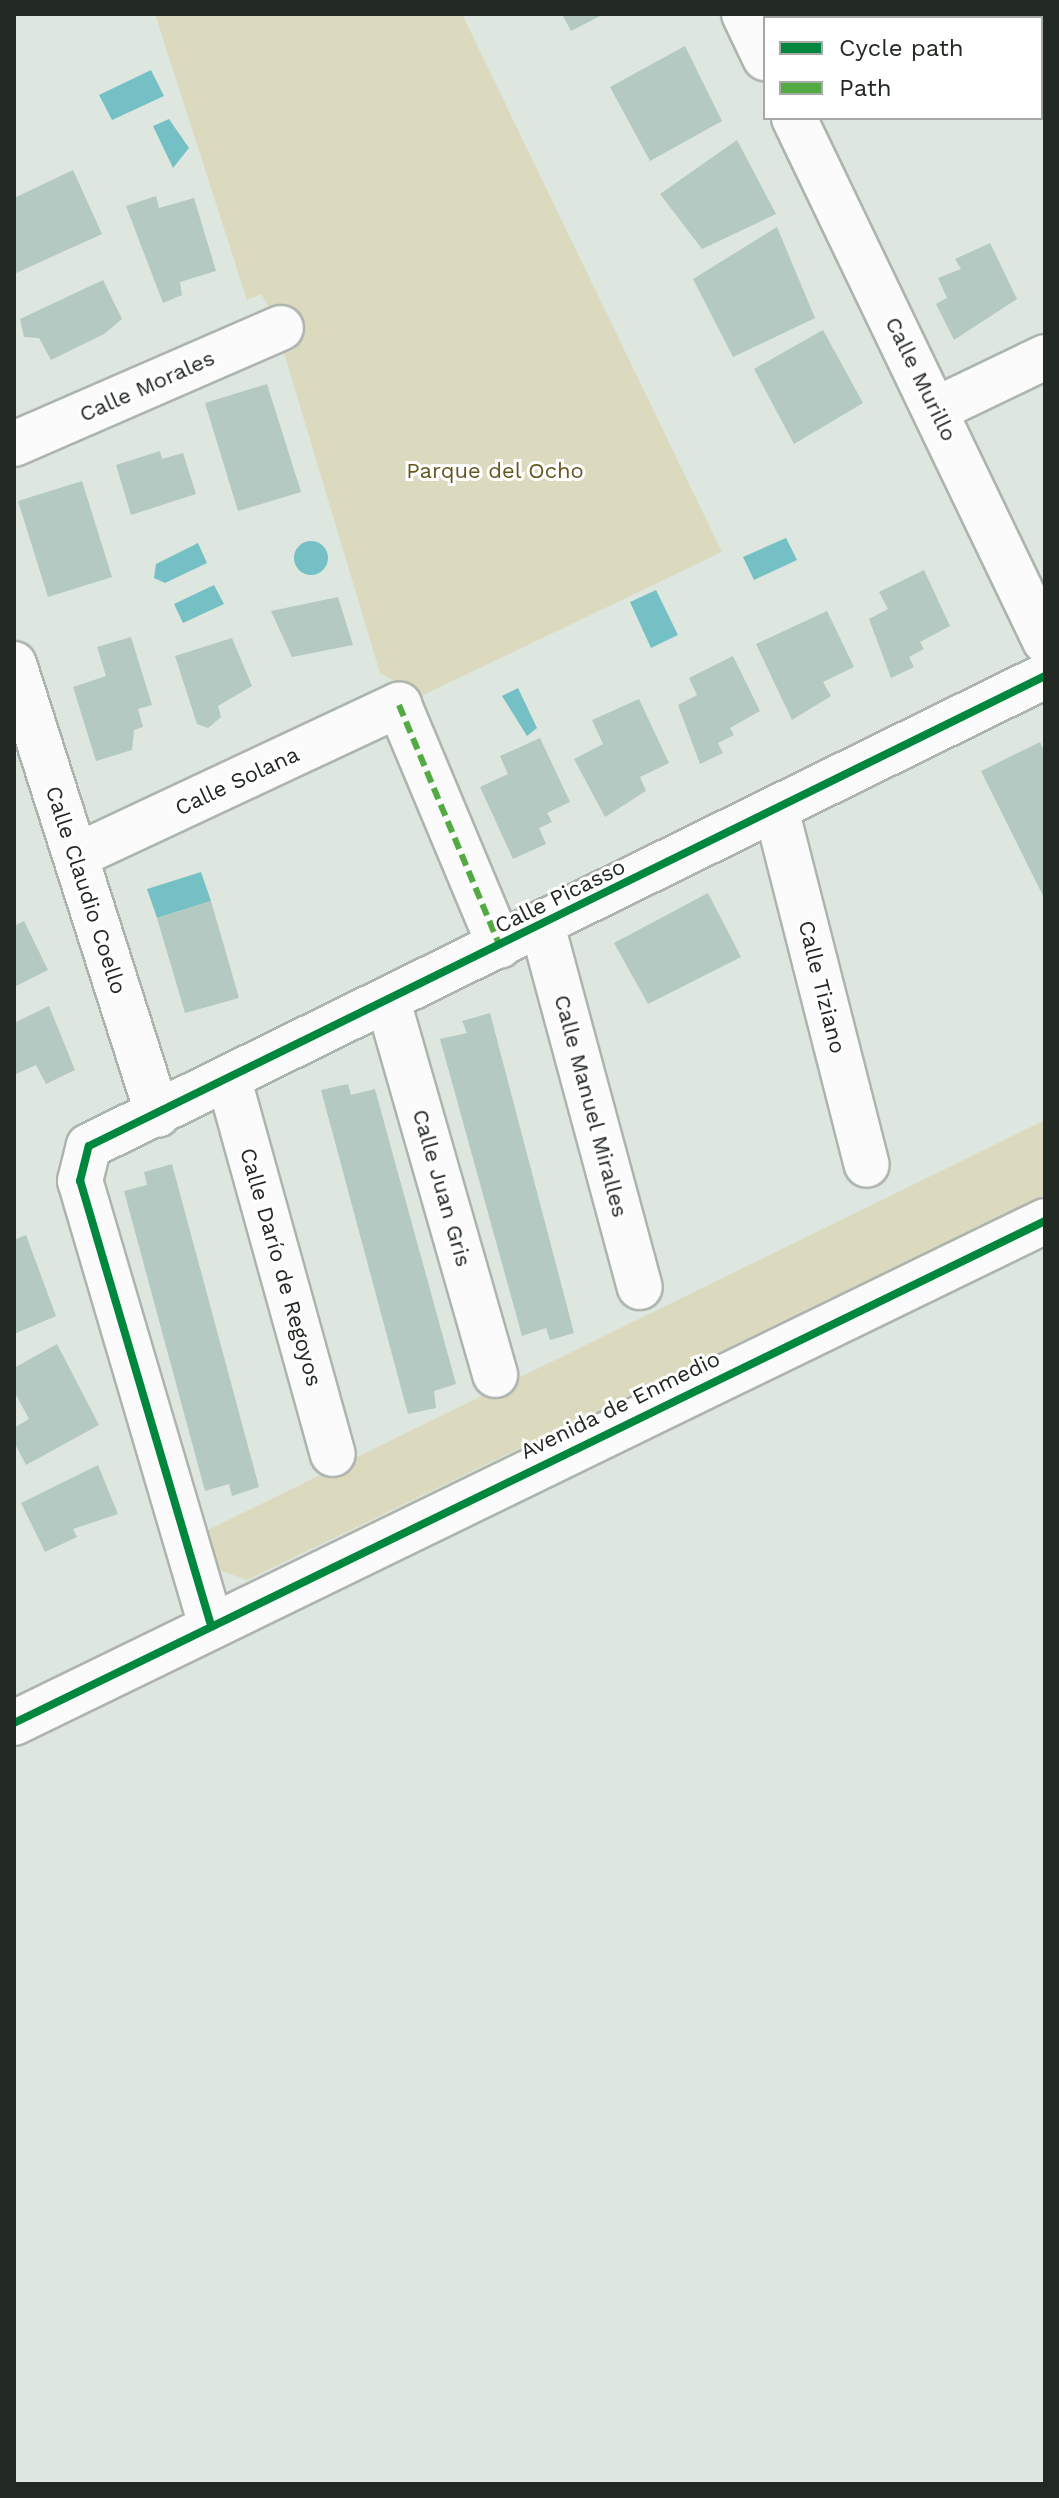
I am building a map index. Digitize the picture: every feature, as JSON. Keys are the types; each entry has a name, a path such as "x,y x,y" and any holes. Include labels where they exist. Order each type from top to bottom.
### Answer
{"street":[{"path":"744,14 763,54"},
{"name":"Calle Murillo","path":"795,120 937,409 1045,641"},
{"name":"Calle Morales","path":"14,444 281,328"},
{"path":"937,409 1045,357"},
{"name":"Calle Claudio Coello","path":"14,664 158,1115"},
{"name":"Calle Picasso","path":"210,1622 80,1181 89,1146 158,1115 1045,676"},
{"name":"Calle Solana","path":"76,856 399,705 500,946"},
{"name":"Calle Tiziano","path":"776,809 867,1165"},
{"name":"Calle Manuel Miralles","path":"542,925 640,1287"},
{"name":"Calle Juan Gris","path":"388,1001 495,1375"},
{"name":"Calle Darío de Regoyos","path":"229,1080 333,1454"},
{"name":"Avenida de Enmedio","path":"14,1723 210,1622 1045,1221"}],"green space":[{"name":"Parque del Ocho","path":"155,14 462,14 722,552 421,696 380,673 284,353 296,349 261,294 247,300"},
{"path":"1045,1120 1045,1195 247,1580 216,1569 200,1534"}],"water":[{"path":"151,70 164,96 112,120 99,95"},
{"path":"169,119 189,148 173,168 153,126"},
{"path":"786,538 797,560 754,580 743,557"},
{"path":"311,541 323,546 328,558 323,570 311,575 299,570 294,558 299,546"},
{"path":"198,543 207,563 165,583 154,578 156,564"},
{"path":"214,585 224,604 183,623 174,604"},
{"path":"656,590 678,635 651,648 630,602"},
{"path":"518,688 537,728 527,736 502,696"},
{"path":"201,872 211,901 157,918 147,889"}],"building":[{"path":"562,14 604,14 571,31"},
{"path":"829,14 921,16 830,16"},
{"path":"685,46 722,121 650,161 610,87"},
{"path":"737,140 776,214 702,249 660,194"},
{"path":"73,170 102,234 14,274 14,198"},
{"path":"156,196 159,208 194,198 216,271 180,282 182,295 163,303 126,206"},
{"path":"777,227 815,318 733,357 693,279"},
{"path":"990,243 1017,299 954,340 936,304 947,298 938,278 961,269 955,259"},
{"path":"103,280 122,319 104,334 51,360 39,338 24,337 20,319"},
{"path":"823,330 863,403 794,444 754,369"},
{"path":"267,384 301,492 238,511 205,403"},
{"path":"160,451 162,459 183,453 196,494 131,515 116,465"},
{"path":"82,481 112,577 48,597 18,501"},
{"path":"924,570 950,626 920,642 924,649 909,657 914,667 891,678 869,619 888,609 879,592"},
{"path":"338,597 353,645 292,657 271,611"},
{"path":"827,611 854,667 823,682 831,696 792,720 756,644"},
{"path":"131,637 152,705 138,709 143,727 134,730 132,750 96,761 73,687 106,676 97,647"},
{"path":"232,638 252,686 218,706 221,717 208,728 197,724 175,656"},
{"path":"733,656 760,711 730,728 734,735 718,743 723,753 700,764 678,705 697,695 689,678"},
{"path":"639,699 669,763 640,777 646,791 605,817 574,759 603,744 592,720"},
{"path":"540,738 570,802 547,813 552,822 539,828 546,844 513,859 480,787 508,774 500,756"},
{"path":"1040,742 1045,753 1045,900 981,771"},
{"path":"708,893 741,957 648,1004 614,943"},
{"path":"211,901 239,998 185,1013 157,918"},
{"path":"24,921 48,970 14,987 14,926"},
{"path":"49,1006 75,1070 46,1084 36,1065 14,1075 14,1023"},
{"path":"490,1013 574,1333 550,1340 546,1328 522,1336 440,1039 467,1033 462,1021"},
{"path":"348,1084 351,1095 375,1089 456,1384 434,1391 436,1408 408,1414 321,1090"},
{"path":"172,1164 259,1487 232,1496 229,1484 205,1491 124,1191 147,1185 144,1172"},
{"path":"26,1235 56,1316 14,1334 14,1240"},
{"path":"57,1344 99,1425 26,1465 14,1442 14,1428 29,1419 14,1391 14,1368"},
{"path":"98,1465 118,1514 73,1529 77,1537 45,1552 21,1503"}],"marked path":[{"path":"399,705 500,946"}],"cycle path":[{"path":"210,1622 80,1181 89,1146 1045,676"},
{"path":"14,1723 1045,1221"}]}
